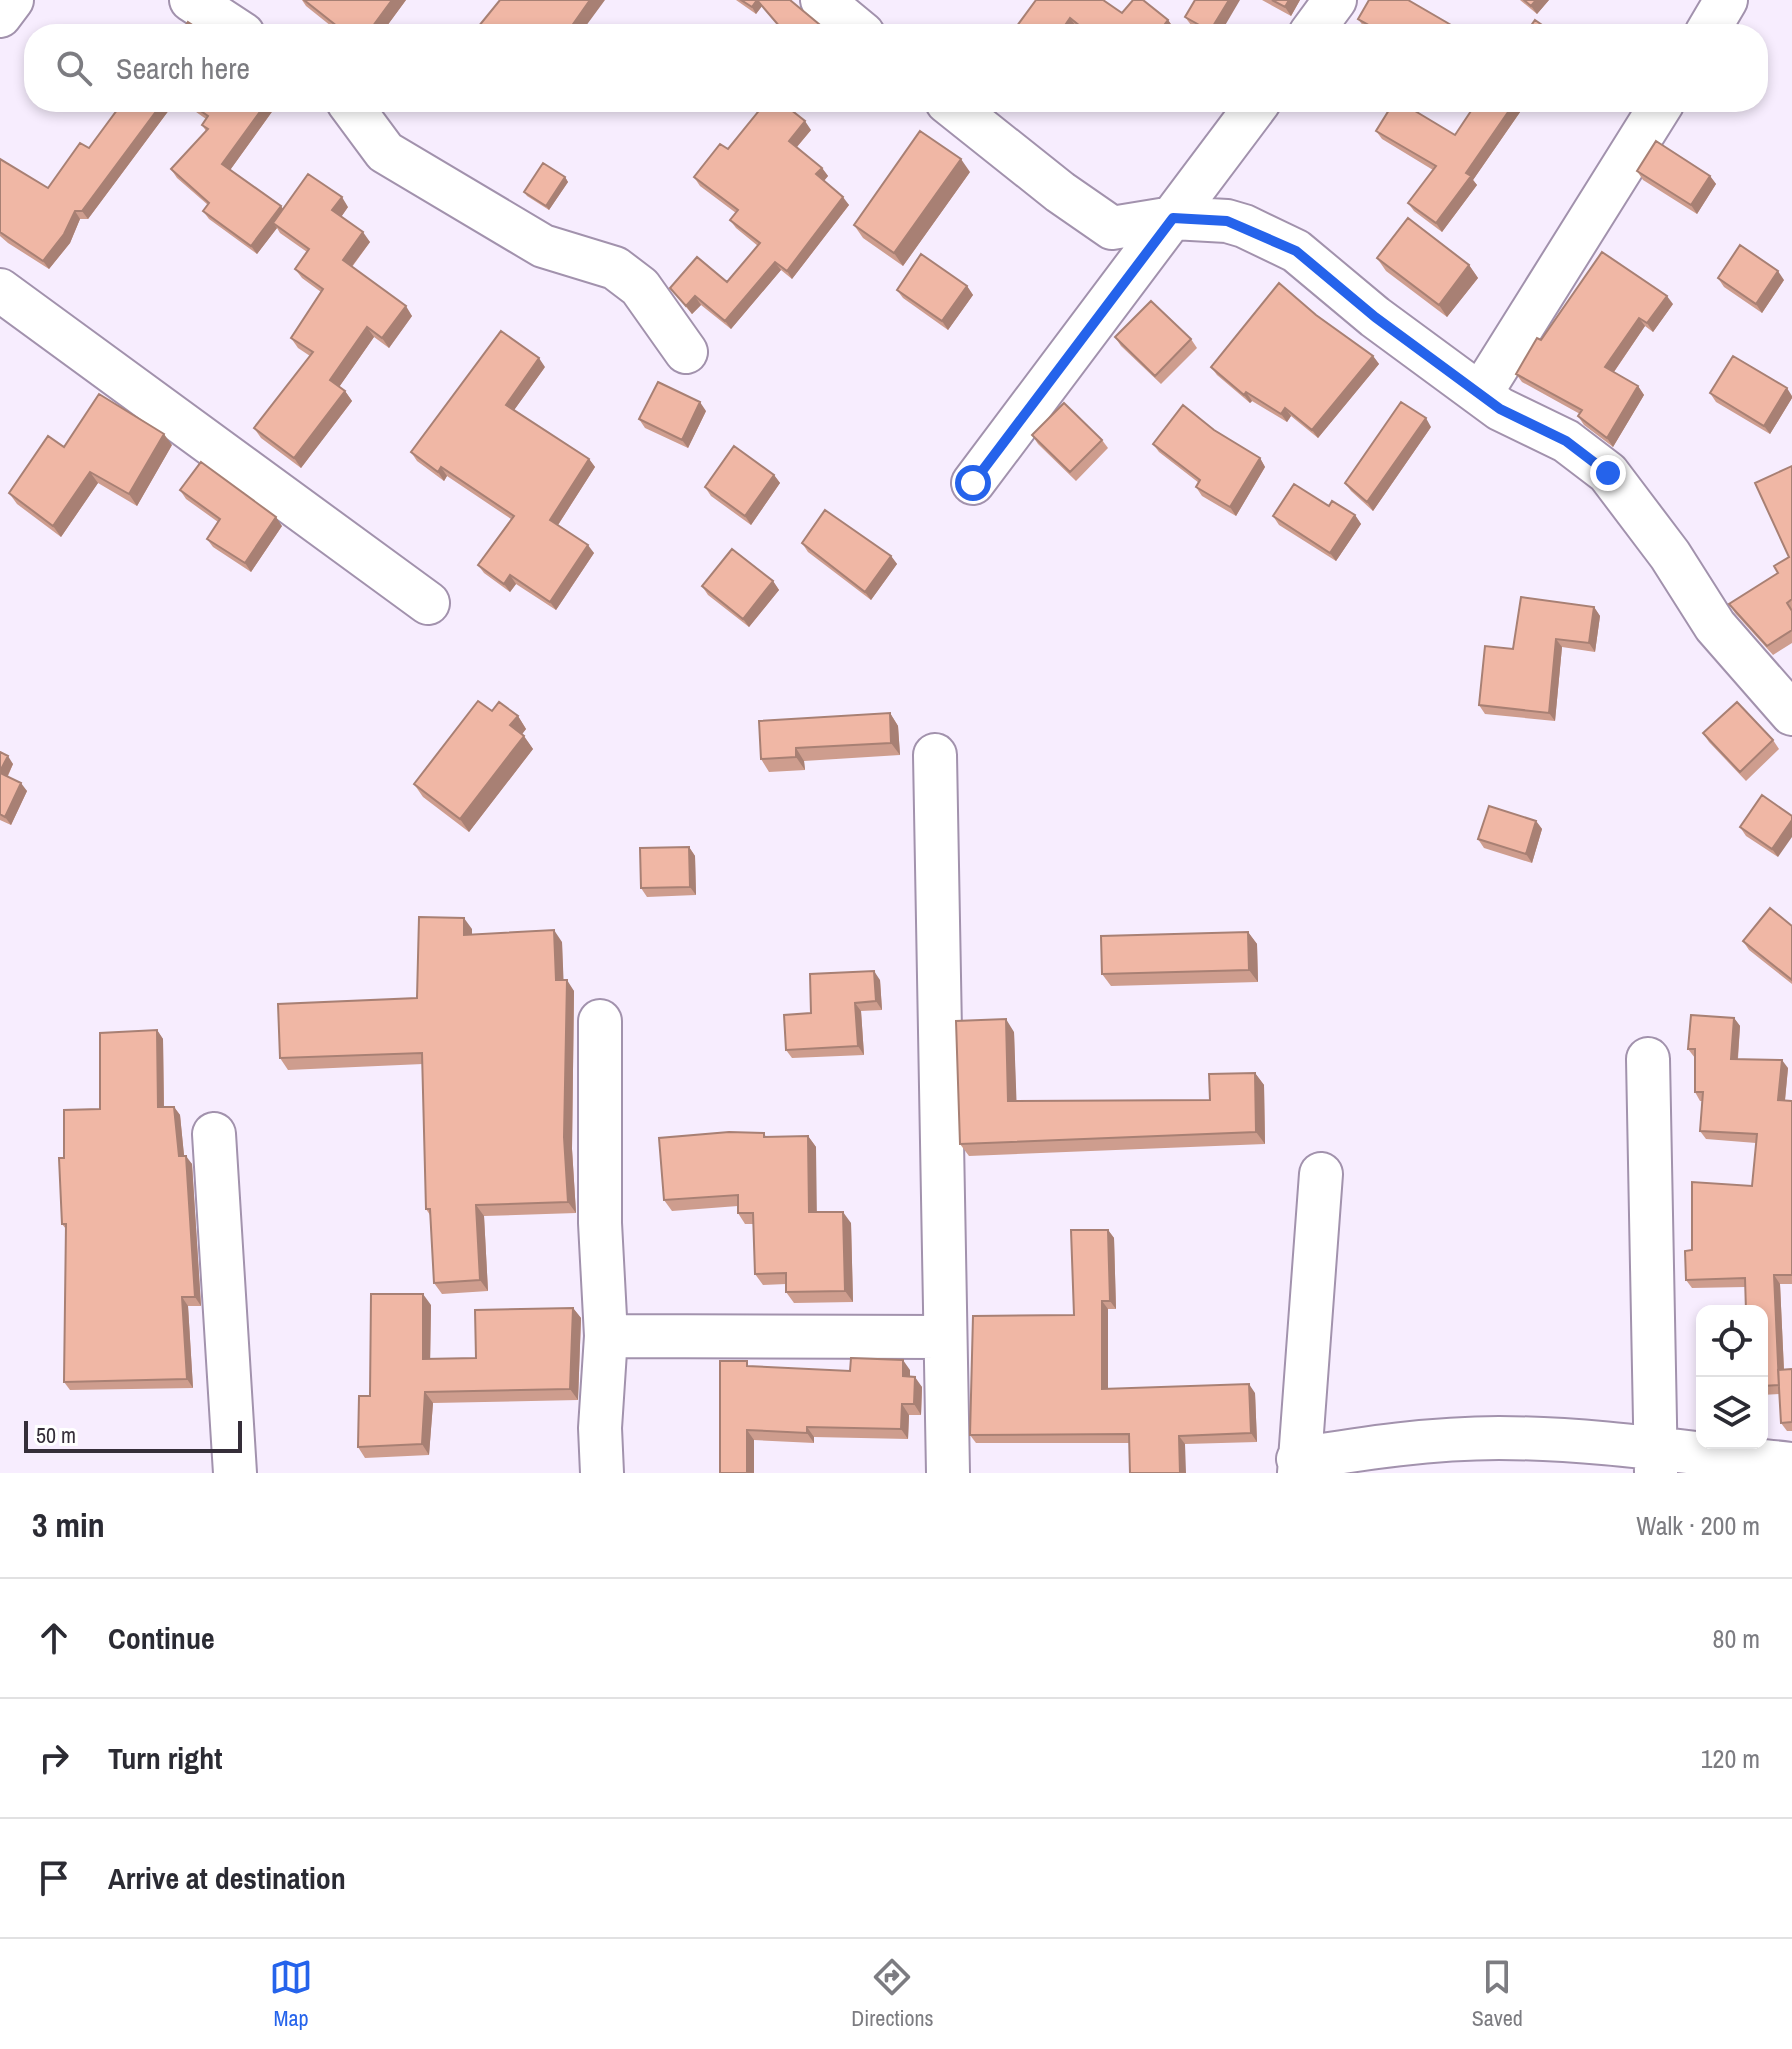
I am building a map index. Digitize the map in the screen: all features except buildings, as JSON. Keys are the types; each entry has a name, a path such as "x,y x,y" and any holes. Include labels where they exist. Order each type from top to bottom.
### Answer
{"street":[{"path":"191,0 228,24"},
{"path":"822,0 851,24"},
{"path":"1317,24 1335,0"},
{"path":"1712,24 1726,0"},
{"path":"355,112 385,152 543,246 615,268 640,287 686,352"},
{"path":"960,112 1060,192 1112,228 1173,218 1227,221 1296,251 1375,317 1500,409 1566,441 1608,473 1670,555 1715,626 1792,714"},
{"path":"973,483 1252,112"},
{"path":"1481,393 1657,112"},
{"path":"0,290 428,603"},
{"path":"935,755 948,1473"},
{"path":"600,1021 600,1223 606,1336 600,1428 602,1473"},
{"path":"1648,1059 1656,1460"},
{"path":"214,1134 235,1473"},
{"path":"1321,1174 1299,1466 1380,1445 1499,1438 1656,1460 1792,1464"},
{"path":"606,1336 944,1337"}],"route":[{"path":"973,483 1173,218 1227,221 1296,251 1375,317 1500,409 1566,441 1608,473"}]}
